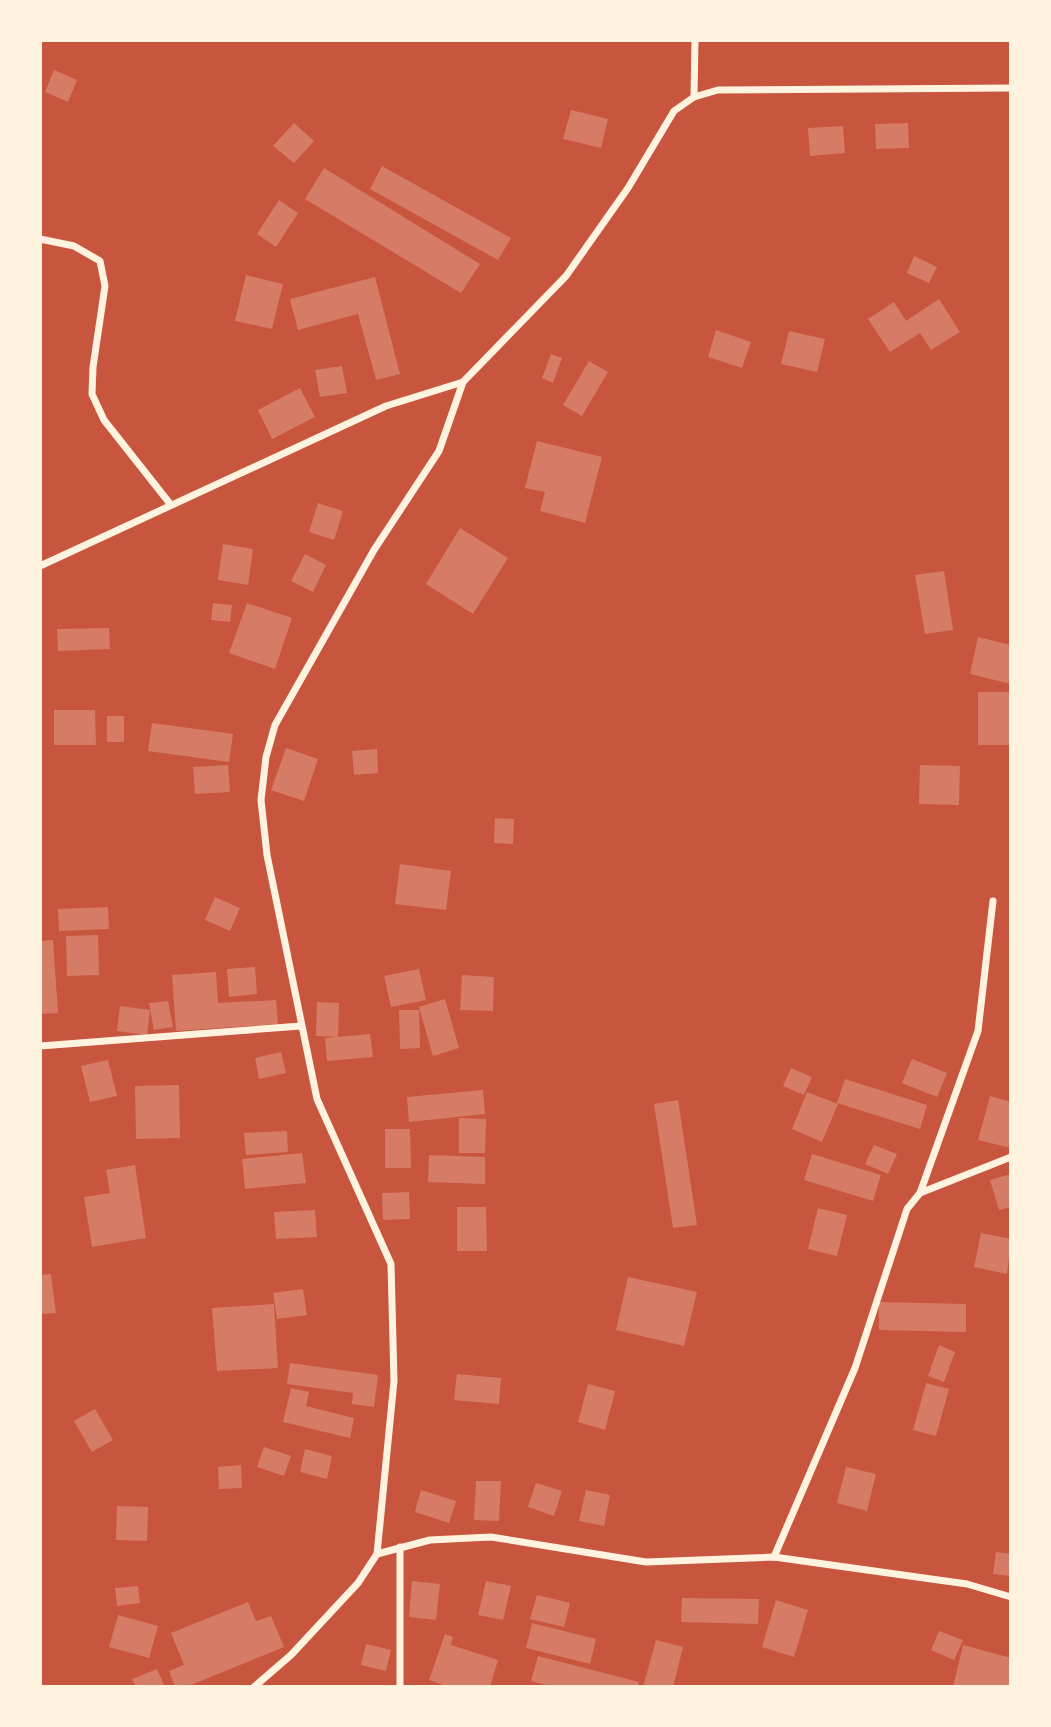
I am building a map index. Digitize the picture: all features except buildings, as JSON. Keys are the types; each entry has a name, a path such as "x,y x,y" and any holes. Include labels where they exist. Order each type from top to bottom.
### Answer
{"street":[{"path":"694,97 695,40"},
{"path":"254,1687 291,1655 358,1583 377,1554 394,1381 391,1264 317,1099 267,855 261,800 266,757 275,725 367,562 439,451 463,382 566,276 628,188 674,111 694,97 718,90 1011,88"},
{"path":"40,239 74,246 100,261 105,286 93,367 92,394 104,420 171,505"},
{"path":"41,565 386,406 463,382"},
{"path":"775,1557 855,1368 906,1209 920,1193 978,1031 993,901"},
{"path":"40,1046 301,1026"},
{"path":"920,1193 1011,1157"},
{"path":"377,1554 430,1540 491,1537 646,1562 775,1557 967,1584 1011,1597"},
{"path":"400,1548 400,1687"}]}
